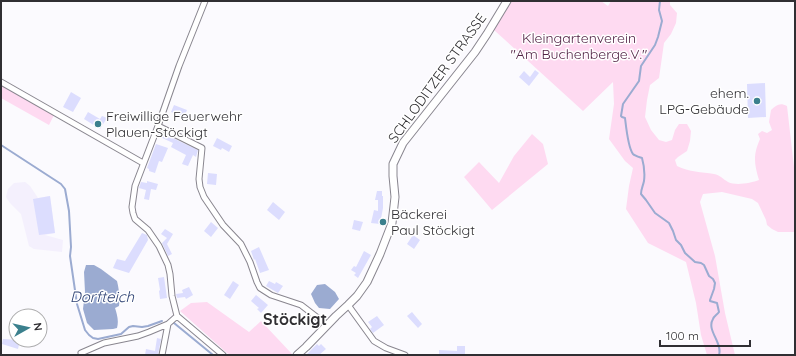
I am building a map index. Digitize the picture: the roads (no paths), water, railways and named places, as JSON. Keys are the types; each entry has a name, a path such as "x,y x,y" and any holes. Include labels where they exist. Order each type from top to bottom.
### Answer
{"street":[{"path":"205,1 143,163 135,186 132,207 135,219 148,230 159,246 168,265 172,296 177,316 223,355"},
{"name":"SCHLODITZER STRASSE","path":"297,355 306,348 357,296 367,282 392,223 395,198 393,164 403,143 475,52 507,1"},
{"path":"1,82 143,163"},
{"path":"158,126 202,148 199,178 200,187 204,197 223,225 241,244 260,288 271,295 301,305 327,325"},
{"path":"348,305 374,341 386,348 405,355"},
{"path":"82,353 104,343 138,336 168,324 177,316"},
{"path":"162,355 168,324"}],"water":[{"name":"Dorfteich","path":"86,265 94,265 117,281 119,290 119,306 115,308 118,320 117,328 94,330 87,323 83,309 85,292 84,272"},
{"path":"325,284 335,292 339,299 330,309 319,308 311,294 317,285"}],"waterway":[{"path":"660,1 659,10 662,21 658,37 655,45 641,66 639,81 623,104 621,116 625,118 631,151 634,155 642,158 643,161 644,183 641,194 655,213 669,223 676,240 681,245 685,253 695,262 704,265 709,276 715,283 710,301 717,303 719,312 713,318 711,323 719,346 719,355"},
{"path":"1,145 61,184 65,189 69,211 70,256 77,304 85,330 89,335 98,339 121,334 129,327 148,326 162,321"},
{"path":"174,323 213,355"}],"place":[{"name":"ehem. LPG-Gebäude","path":"757,101"},
{"name":"Freiwillige Feuerwehr Plauen-Stöckigt","path":"98,124"},
{"name":"Bäckerei Paul Stöckigt","path":"383,222"}],"district":[{"name":"Stöckigt","path":"295,319"}],"park label":[{"name":"Kleingartenverein \"Am Buchenberge.V.\"","path":"579,46"}]}
